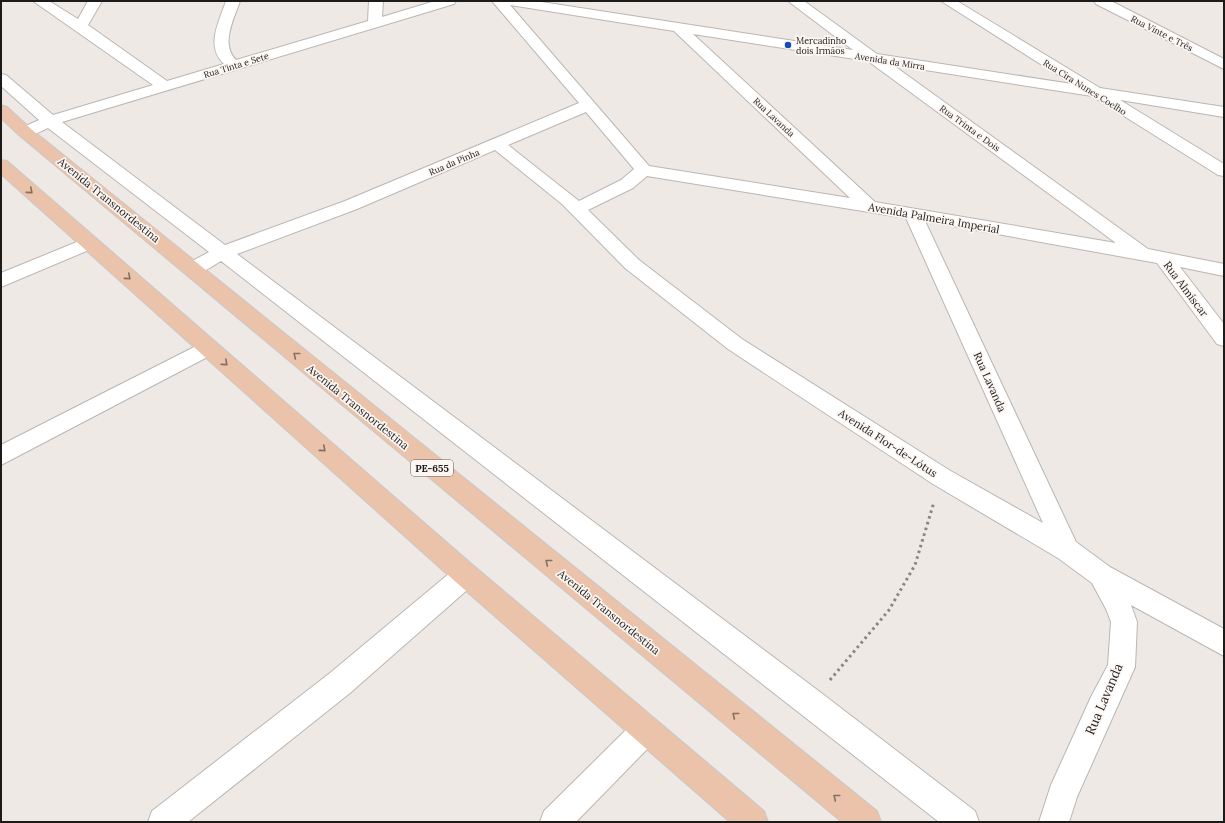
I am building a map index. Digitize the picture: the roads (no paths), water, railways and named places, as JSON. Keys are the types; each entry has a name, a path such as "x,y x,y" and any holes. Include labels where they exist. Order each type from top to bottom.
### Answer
{"main road":[{"name":"Avenida Transnordestina","path":"1,110 25,132 866,822"},
{"path":"1,165 466,575 753,822"}],"street":[{"path":"40,1 80,26 165,87"},
{"path":"80,26 95,1"},
{"path":"233,1 223,31 221,45 223,54 234,66"},
{"path":"375,23 376,1"},
{"name":"Rua Tinta e Sete","path":"25,132 50,121 449,1"},
{"path":"499,1 644,170 627,184 577,209"},
{"name":"Avenida da Mirra","path":"509,1 1224,112"},
{"name":"Rua Trinta e Dois","path":"795,1 873,58 1154,256"},
{"name":"Rua Cira Nunes Coelho","path":"948,1 1224,171"},
{"name":"Rua Vinte e Três","path":"1101,1 1224,65"},
{"name":"Rua Lavanda","path":"677,26 870,207"},
{"path":"1,78 50,121 810,702 964,822"},
{"name":"Rua da Pinha","path":"192,269 223,252 351,205 588,105"},
{"name":"Avenida Flor-de-Lótus","path":"497,144 577,209 632,264 735,344 941,477 1067,550 1101,575 1224,643"},
{"name":"Avenida Palmeira Imperial","path":"644,170 913,214 1154,256 1224,270"},
{"name":"Rua Lavanda","path":"913,214 1067,550"},
{"path":"1,280 89,243"},
{"name":"Rua Almíscar","path":"1154,256 1224,339"},
{"path":"1,456 208,348"},
{"path":"162,822 340,683 466,575"},
{"name":"Rua Lavanda","path":"1054,822 1065,790 1101,707 1121,667 1124,622 1118,605 1101,575"},
{"path":"555,822 646,730"}],"place":[{"name":"Mercadinho dois Irmãos","path":"788,45"}]}
